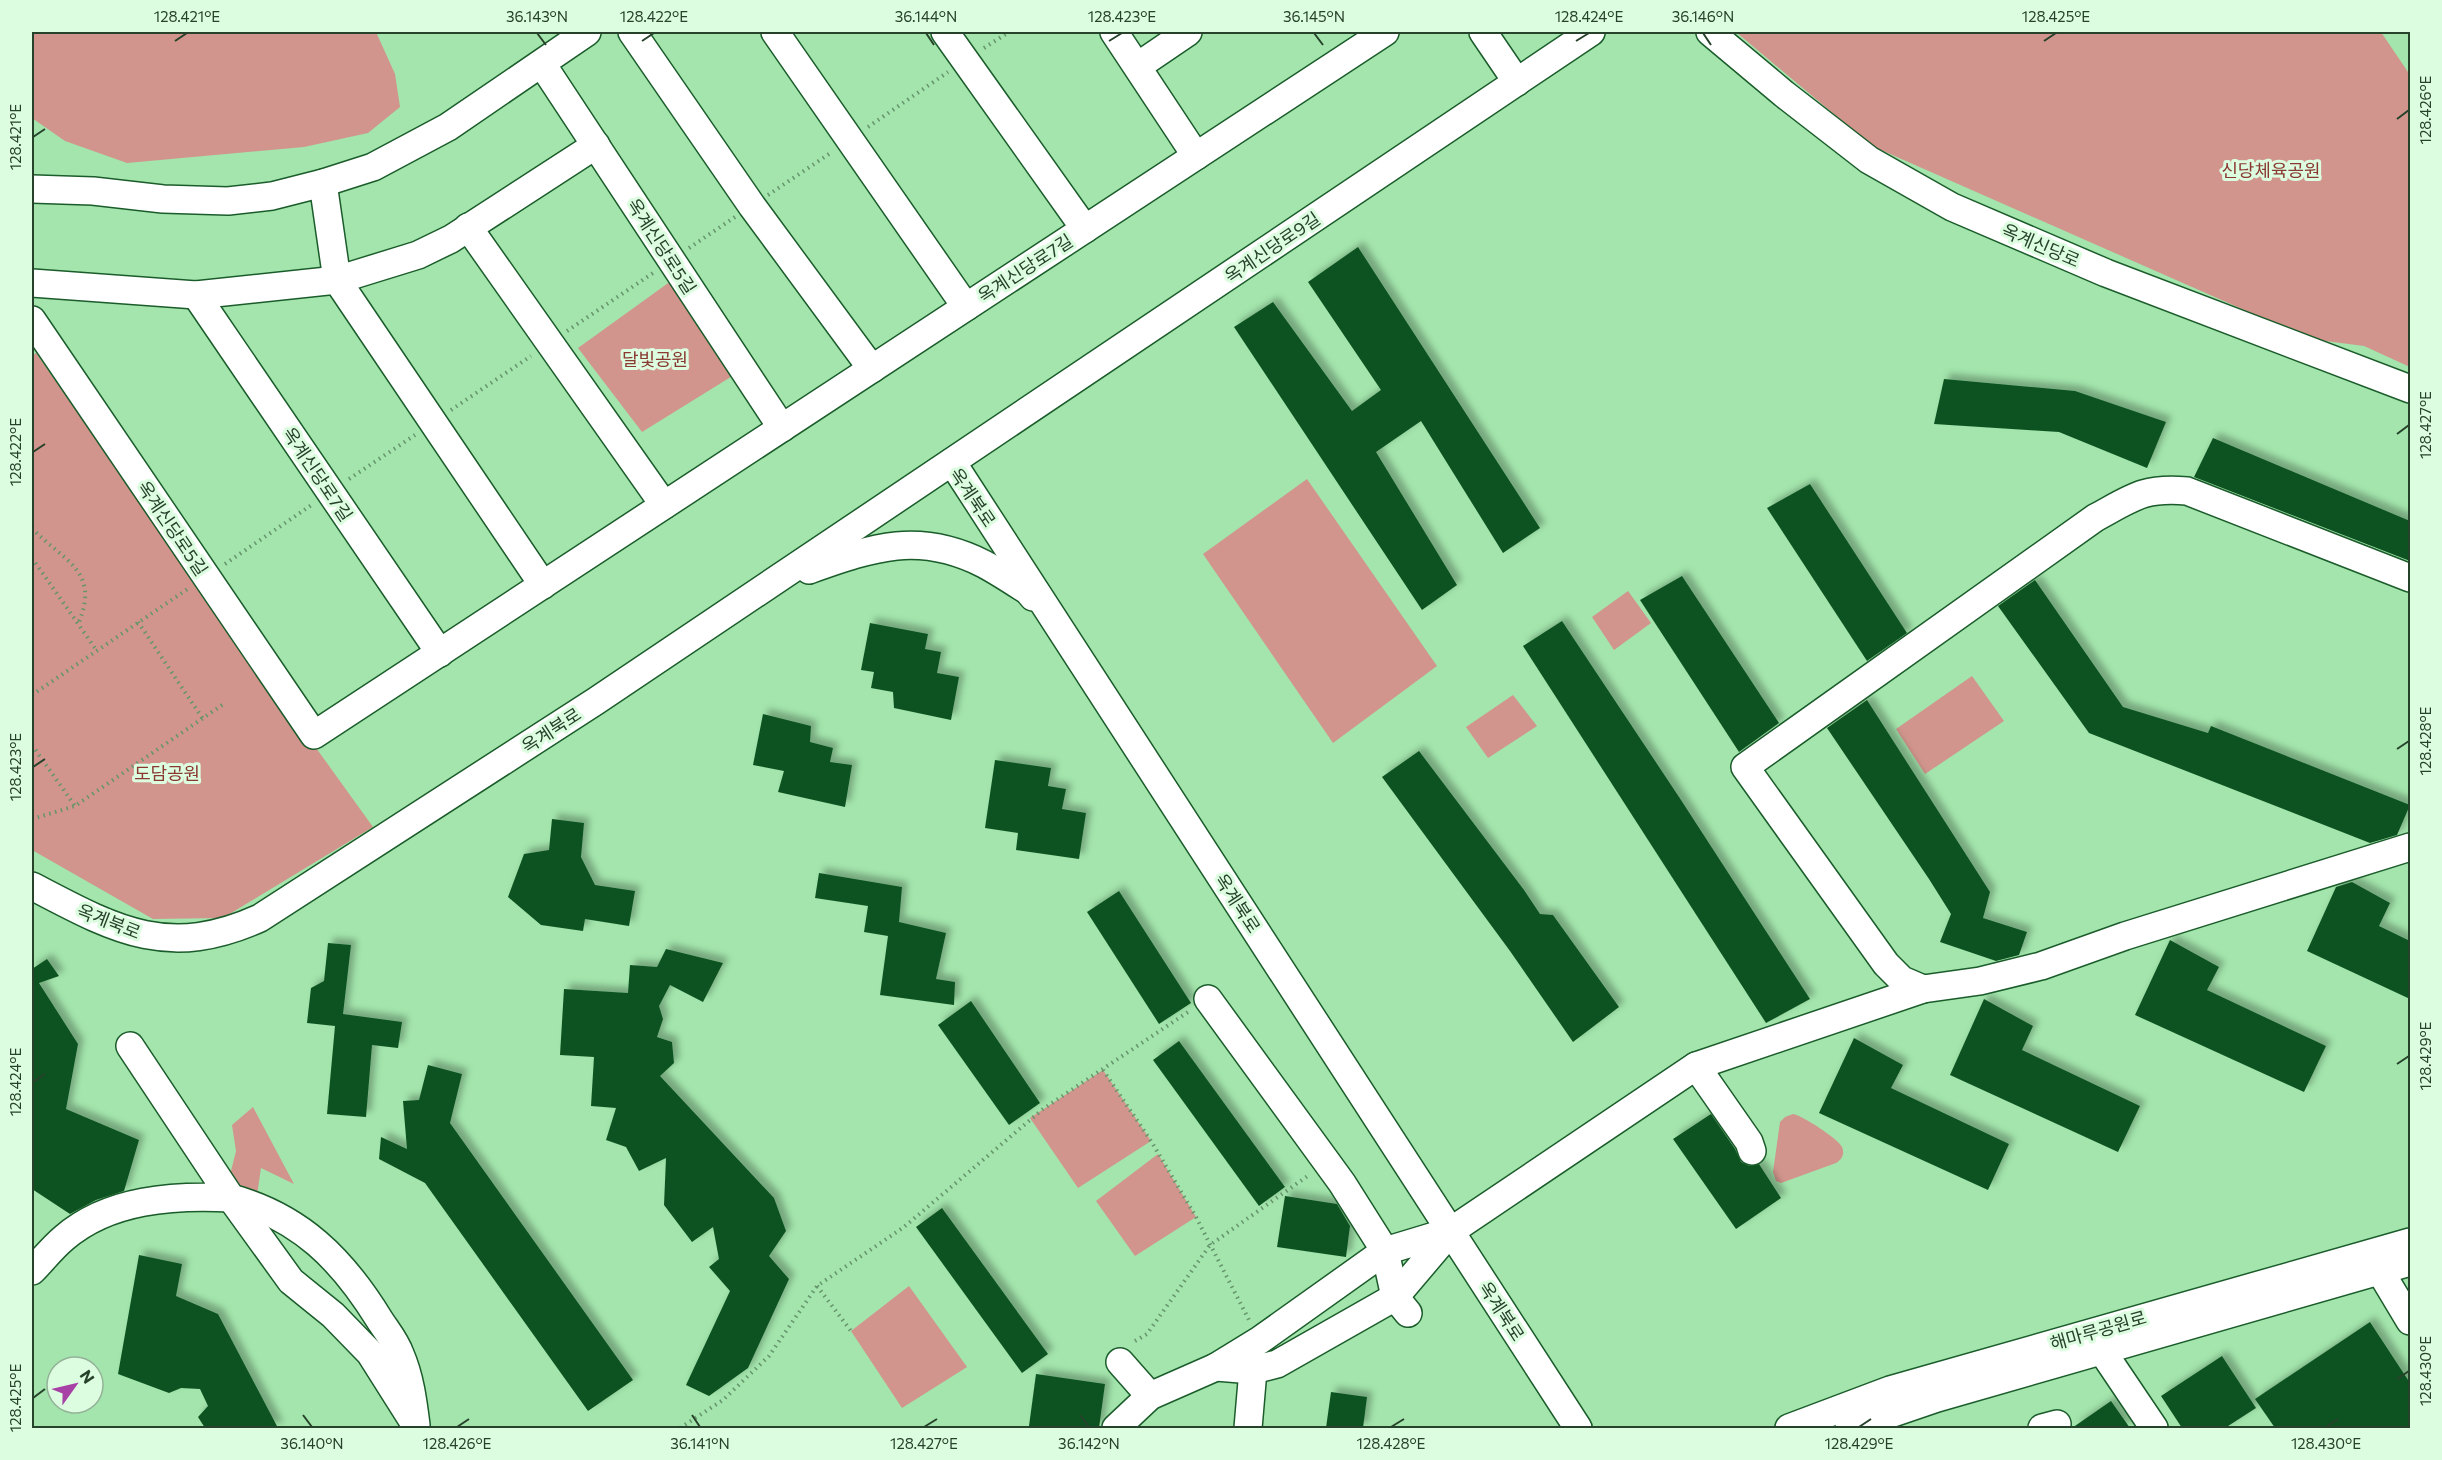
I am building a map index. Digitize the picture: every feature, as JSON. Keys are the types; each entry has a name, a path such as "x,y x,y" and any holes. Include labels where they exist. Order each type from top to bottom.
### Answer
{"street":[{"path":"32,189 93,191 163,199 228,201 272,196 323,183 373,167 448,127 587,32"},
{"path":"632,32 752,206 872,369"},
{"path":"775,32 966,307"},
{"path":"945,32 1085,229"},
{"path":"1114,32 1196,156"},
{"path":"1137,66 1188,32"},
{"name":"옥계신당로7길","path":"314,735 1385,32"},
{"path":"1483,32 1517,82"},
{"name":"옥계신당로9길","path":"952,462 1591,32"},
{"name":"옥계신당로","path":"1710,32 1784,94 1869,160 1952,207 2106,273 2410,389"},
{"name":"옥계신당로5길","path":"542,64 782,428"},
{"path":"32,283 196,295 337,280 418,255 451,239 596,145"},
{"path":"323,183 337,280 543,585"},
{"path":"468,227 664,505"},
{"name":"옥계신당로7길","path":"196,295 440,652"},
{"name":"옥계신당로5길","path":"32,320 314,735"},
{"name":"옥계북로","path":"32,886 121,930 147,937 172,939 240,928 278,908 596,702 952,462 1578,1428"},
{"path":"1923,989 1902,980 1886,964 1745,768 2095,518 2145,492 2162,489 2187,491 2410,578"},
{"path":"772,583 863,551 887,546 940,547 987,565 1028,591 1059,627"},
{"path":"1116,1428 1150,1396 1216,1367 1260,1340 1385,1251 1450,1231 1696,1065 1923,989 1980,981 2041,966 2126,936 2410,847"},
{"path":"1208,999 1342,1183 1385,1251 1401,1305"},
{"path":"130,1046 231,1198 291,1281 333,1315 370,1353 417,1427"},
{"path":"1696,1065 1749,1142 1752,1151"},
{"path":"32,1271 64,1238 89,1221 116,1208 172,1198 231,1198 274,1212 315,1240 344,1269 371,1306 400,1352 411,1387 417,1427"},
{"path":"1216,1367 1253,1370 1277,1364 1401,1305 1450,1231"},
{"name":"해마루공원로","path":"1849,1428 2096,1342 2410,1242"},
{"name":"해마루공원로","path":"1789,1428 1890,1390 2096,1342 2410,1262"},
{"path":"2380,1271 2410,1321"},
{"path":"2096,1342 2154,1428"},
{"path":"1127,1352 1150,1396"},
{"path":"1248,1428 1253,1370"}],"path":[{"path":"32,695 1009,32"},
{"path":"32,528 45,542 75,566 82,578 85,607 78,624"},
{"path":"32,558 96,651"},
{"path":"138,622 202,718"},
{"path":"32,819 75,806 225,703"},
{"path":"32,745 75,806"},
{"path":"680,1428 723,1400 769,1356 817,1286 904,1227 1043,1109 1208,999"},
{"path":"1103,1070 1196,1217 1260,1340"},
{"path":"1127,1352 1147,1334 1210,1245 1326,1163"},
{"path":"817,1286 851,1331"}],"green space":[{"path":"32,32 376,32 395,74 400,107 368,133 304,147 127,163 65,141 32,118"},
{"name":"신당체육공원","path":"1736,32 2381,32 2410,75 2410,367 2364,346 2310,339 1872,146"},
{"name":"달빛공원","path":"671,281 734,375 642,432 578,348"},
{"name":"도담공원","path":"36,353 373,827 223,918 153,919 32,850 32,356"},
{"path":"1307,479 1437,666 1333,743 1203,554"},
{"path":"1628,591 1651,623 1614,650 1592,617"},
{"path":"1972,676 2004,721 1925,774 1896,729"},
{"path":"1513,695 1537,726 1488,758 1466,727"},
{"path":"1103,1070 1151,1141 1078,1188 1030,1118"},
{"path":"253,1107 294,1184 261,1168 257,1195 228,1183 236,1151 232,1125"},
{"path":"1793,1114 1812,1123 1834,1138 1842,1147 1843,1154 1836,1163 1781,1183 1776,1181 1773,1172 1780,1122"},
{"path":"1158,1154 1196,1217 1135,1256 1096,1201"},
{"path":"909,1286 967,1367 902,1408 851,1331"}],"building":[{"path":"1358,247 1540,528 1503,553 1421,421 1376,452 1457,585 1422,610 1234,327 1273,302 1352,411 1381,390 1308,282"},
{"path":"1944,379 2075,391 2166,422 2147,468 2059,432 1934,424"},
{"path":"2213,438 2410,521 2410,561 2194,477"},
{"path":"1810,484 1907,633 1867,661 1767,508"},
{"path":"1682,576 1779,723 1739,752 1640,600"},
{"path":"2035,580 2123,707 2208,733 2211,726 2410,805 2397,835 2370,843 2089,733 1998,606"},
{"path":"1562,621 1810,999 1766,1023 1523,646"},
{"path":"870,623 928,634 925,649 941,652 937,673 959,677 951,720 894,708 893,692 871,688 874,672 861,670"},
{"path":"1867,700 1990,892 1983,918 2027,932 2019,955 1996,961 1940,942 1951,914 1827,728"},
{"path":"763,714 811,726 810,742 833,748 830,762 852,765 845,807 778,792 784,771 753,765"},
{"path":"1419,751 1540,914 1553,915 1619,1007 1573,1042 1510,951 1382,777"},
{"path":"995,760 1051,768 1048,786 1066,789 1062,809 1086,813 1079,859 1016,850 1018,833 985,828"},
{"path":"552,819 584,823 581,857 595,885 635,891 629,926 585,919 583,931 541,925 508,897 524,854 549,850"},
{"path":"819,873 902,887 899,922 946,933 936,979 955,982 954,1005 880,995 888,936 864,932 868,906 815,898"},
{"path":"2352,882 2390,903 2379,926 2410,941 2410,999 2307,951 2336,887"},
{"path":"1119,891 1191,1003 1159,1024 1087,912"},
{"path":"2170,940 2219,967 2207,990 2326,1046 2304,1092 2135,1015"},
{"path":"328,943 351,945 343,1014 402,1022 398,1048 372,1045 366,1117 327,1114 335,1026 307,1023 311,988 324,981"},
{"path":"666,949 723,963 703,1002 670,985 659,1006 663,1019 657,1037 672,1042 674,1063 660,1076 774,1198 786,1231 769,1256 789,1279 748,1368 709,1396 686,1385 730,1291 709,1267 719,1259 713,1227 692,1242 664,1205 666,1158 639,1171 626,1147 606,1140 616,1108 591,1106 594,1057 560,1055 564,989 628,993 630,965 657,967"},
{"path":"47,959 59,976 39,983 78,1044 66,1109 139,1140 124,1191 96,1200 70,1214 32,1189 32,969"},
{"path":"1984,999 2033,1026 2022,1050 2140,1106 2118,1152 1950,1075"},
{"path":"971,1001 1040,1103 1009,1125 938,1025"},
{"path":"1854,1038 1903,1065 1891,1088 2009,1144 1988,1190 1819,1113"},
{"path":"1179,1041 1285,1187 1259,1206 1153,1060"},
{"path":"428,1065 462,1074 450,1123 633,1380 588,1411 425,1183 379,1159 381,1137 407,1149 403,1101 419,1100"},
{"path":"1711,1114 1735,1149 1741,1162 1749,1166 1759,1164 1781,1198 1736,1229 1673,1139"},
{"path":"1285,1196 1337,1204 1350,1226 1346,1257 1277,1247"},
{"path":"942,1208 1048,1354 1022,1373 916,1227"},
{"path":"139,1255 182,1264 176,1296 218,1314 278,1428 205,1428 198,1417 208,1406 200,1389 181,1388 169,1393 118,1374"},
{"path":"2370,1322 2410,1383 2410,1428 2275,1428 2255,1399"},
{"path":"2222,1356 2256,1408 2225,1428 2182,1428 2161,1396"},
{"path":"1036,1374 1105,1384 1099,1428 1029,1426"},
{"path":"1331,1392 1367,1397 1363,1428 1326,1428"},
{"path":"2111,1401 2130,1428 2072,1428"}]}
